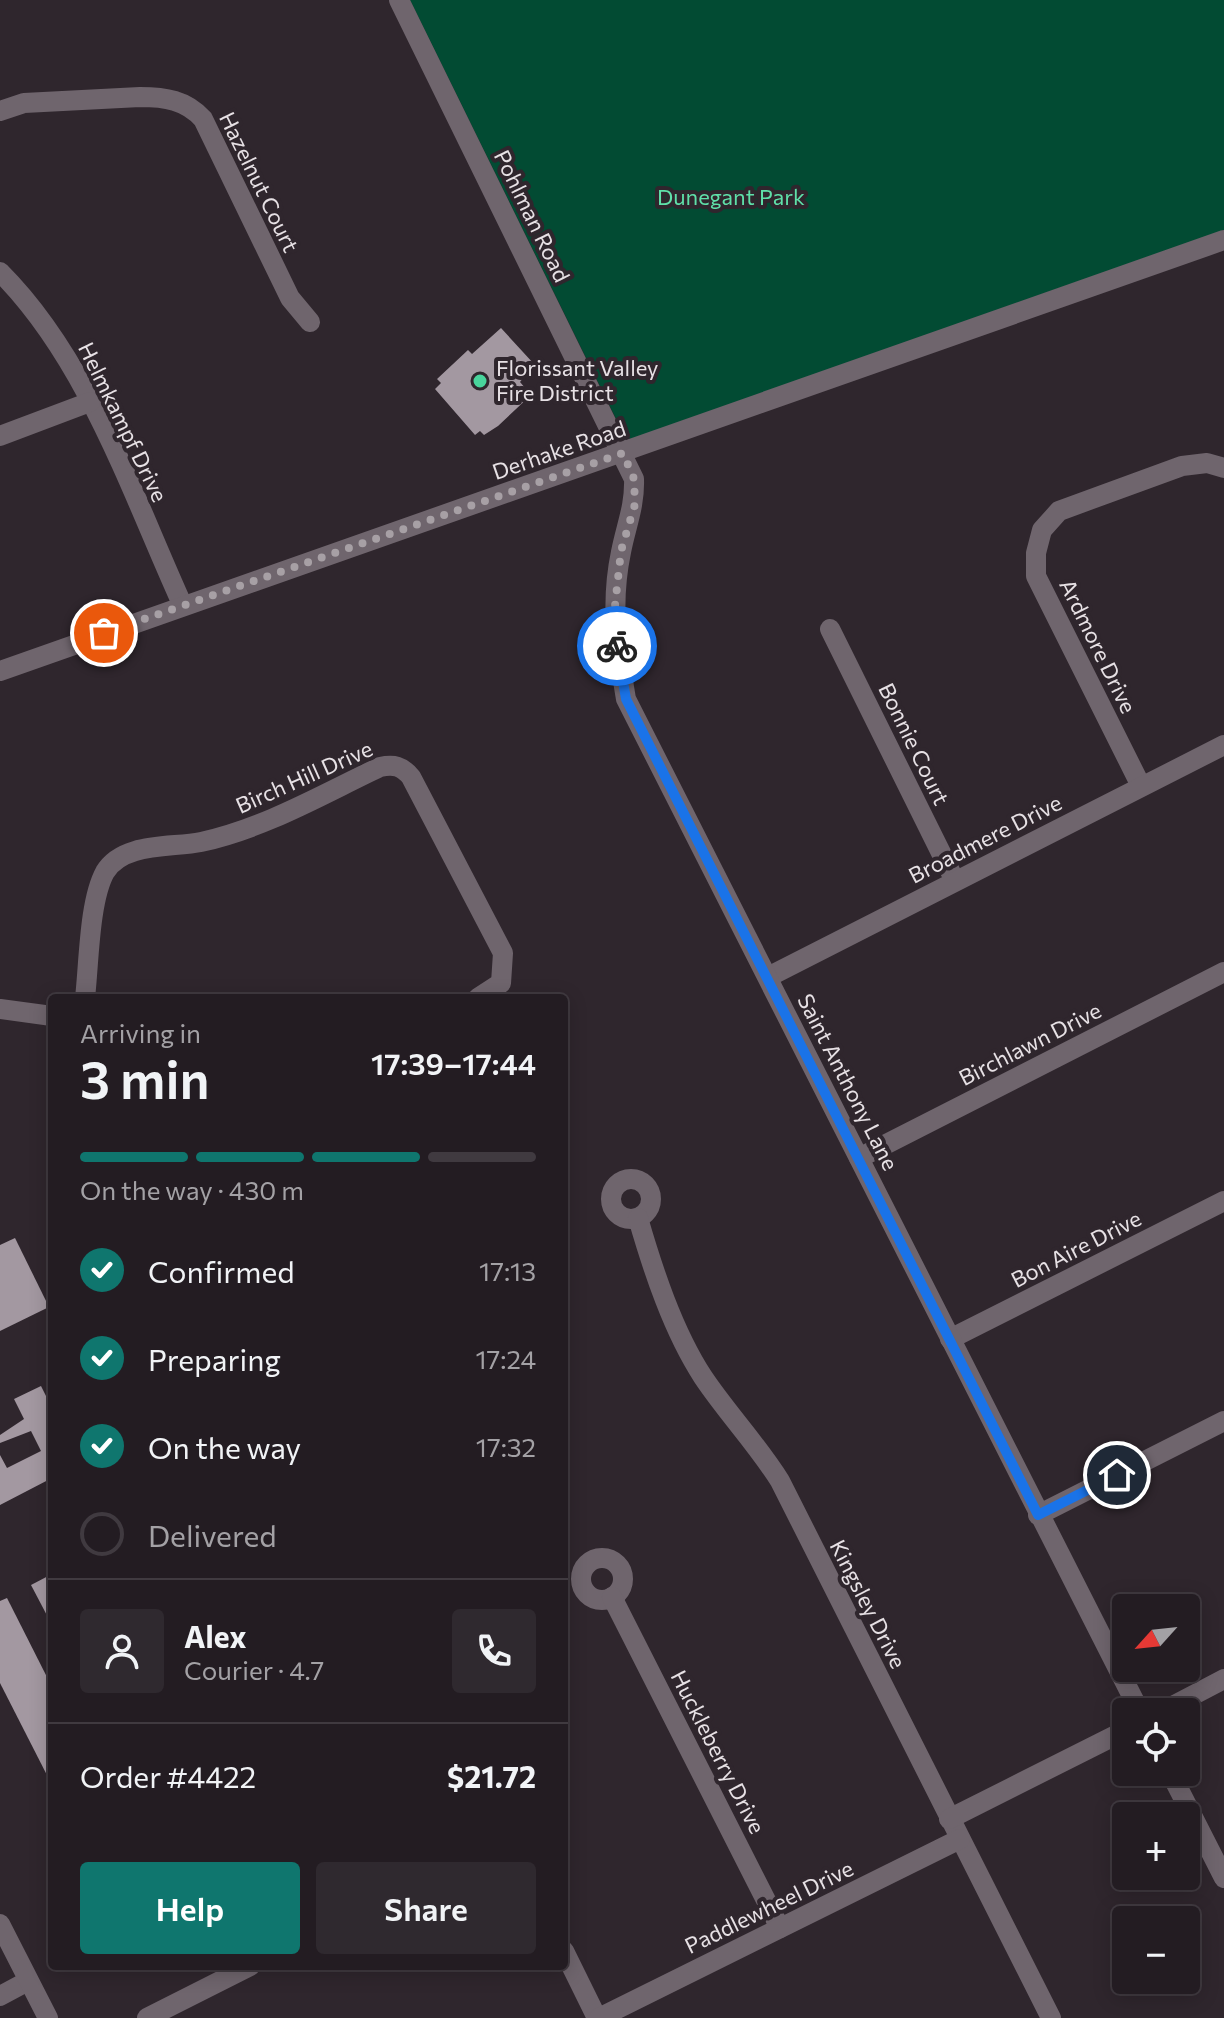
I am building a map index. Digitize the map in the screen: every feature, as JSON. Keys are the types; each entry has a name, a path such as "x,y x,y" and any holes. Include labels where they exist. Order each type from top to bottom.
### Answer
{"street":[{"name":"Pohlman Road","path":"399,0 623,453"},
{"name":"Hazelnut Court","path":"0,111 24,103 140,97 159,97 192,107 203,119 290,298 310,322"},
{"name":"Derhake Road","path":"0,671 1224,240"},
{"name":"Helmkampf Drive","path":"0,272 54,335 90,402 183,606"},
{"path":"0,436 90,402"},
{"name":"Saint Anthony Lane","path":"623,453 634,479 635,504 621,551 613,624 626,699 1133,1698"},
{"name":"Ardmore Drive","path":"1141,786 1036,576 1036,553 1042,530 1059,511 1182,466 1207,463 1224,468"},
{"name":"Bonnie Court","path":"830,629 955,881"},
{"name":"Broadmere Drive","path":"768,977 1224,745"},
{"name":"Birch Hill Drive","path":"85,994 98,890 106,871 117,860 137,851 197,842 262,824 380,767 392,765 404,769 411,777 503,953 501,983 484,994"},
{"name":"Birchlawn Drive","path":"859,1158 1224,972"},
{"path":"0,1009 48,1015"},
{"name":"Bon Aire Drive","path":"950,1339 1224,1201"},
{"name":"Kingsley Drive","path":"638,1218 680,1332 697,1365 780,1481 1051,2018"},
{"path":"1038,1515 1224,1421"},
{"name":"Huckleberry Drive","path":"612,1597 780,1928"},
{"path":"1188,1698 1224,1679"},
{"path":"949,1819 1112,1737"},
{"path":"1177,1786 1224,1878"},
{"name":"Paddlewheel Drive","path":"598,2018 960,1839"},
{"path":"0,1924 48,2018"},
{"path":"568,1959 598,2018"},
{"path":"147,2018 242,1970"},
{"path":"0,1996 28,1981"}],"green space":[{"name":"Dunegant Park","path":"410,0 1224,0 1224,230 631,439 624,435"}],"building":[{"name":"Florissant Valley Fire District","path":"501,328 534,364 520,382 531,395 498,426 484,435 480,431 475,435 435,389 441,383 437,379 468,350 472,354"},
{"path":"15,1238 48,1307 0,1331 0,1245"},
{"path":"41,1386 48,1400 48,1480 0,1505 0,1455 7,1468 41,1451 31,1431 0,1443 0,1435 24,1419 14,1399"},
{"path":"48,1576 48,1617 31,1585"},
{"path":"7,1598 48,1679 48,1777 0,1683 0,1601"}],"way so far":[{"path":"104,633 623,453 634,479 635,504 621,551 613,624 617,646"}],"place":[{"name":"Florissant Valley Fire District","path":"480,381"}],"route":[{"path":"617,646 626,699 1038,1515 1117,1475"}]}
